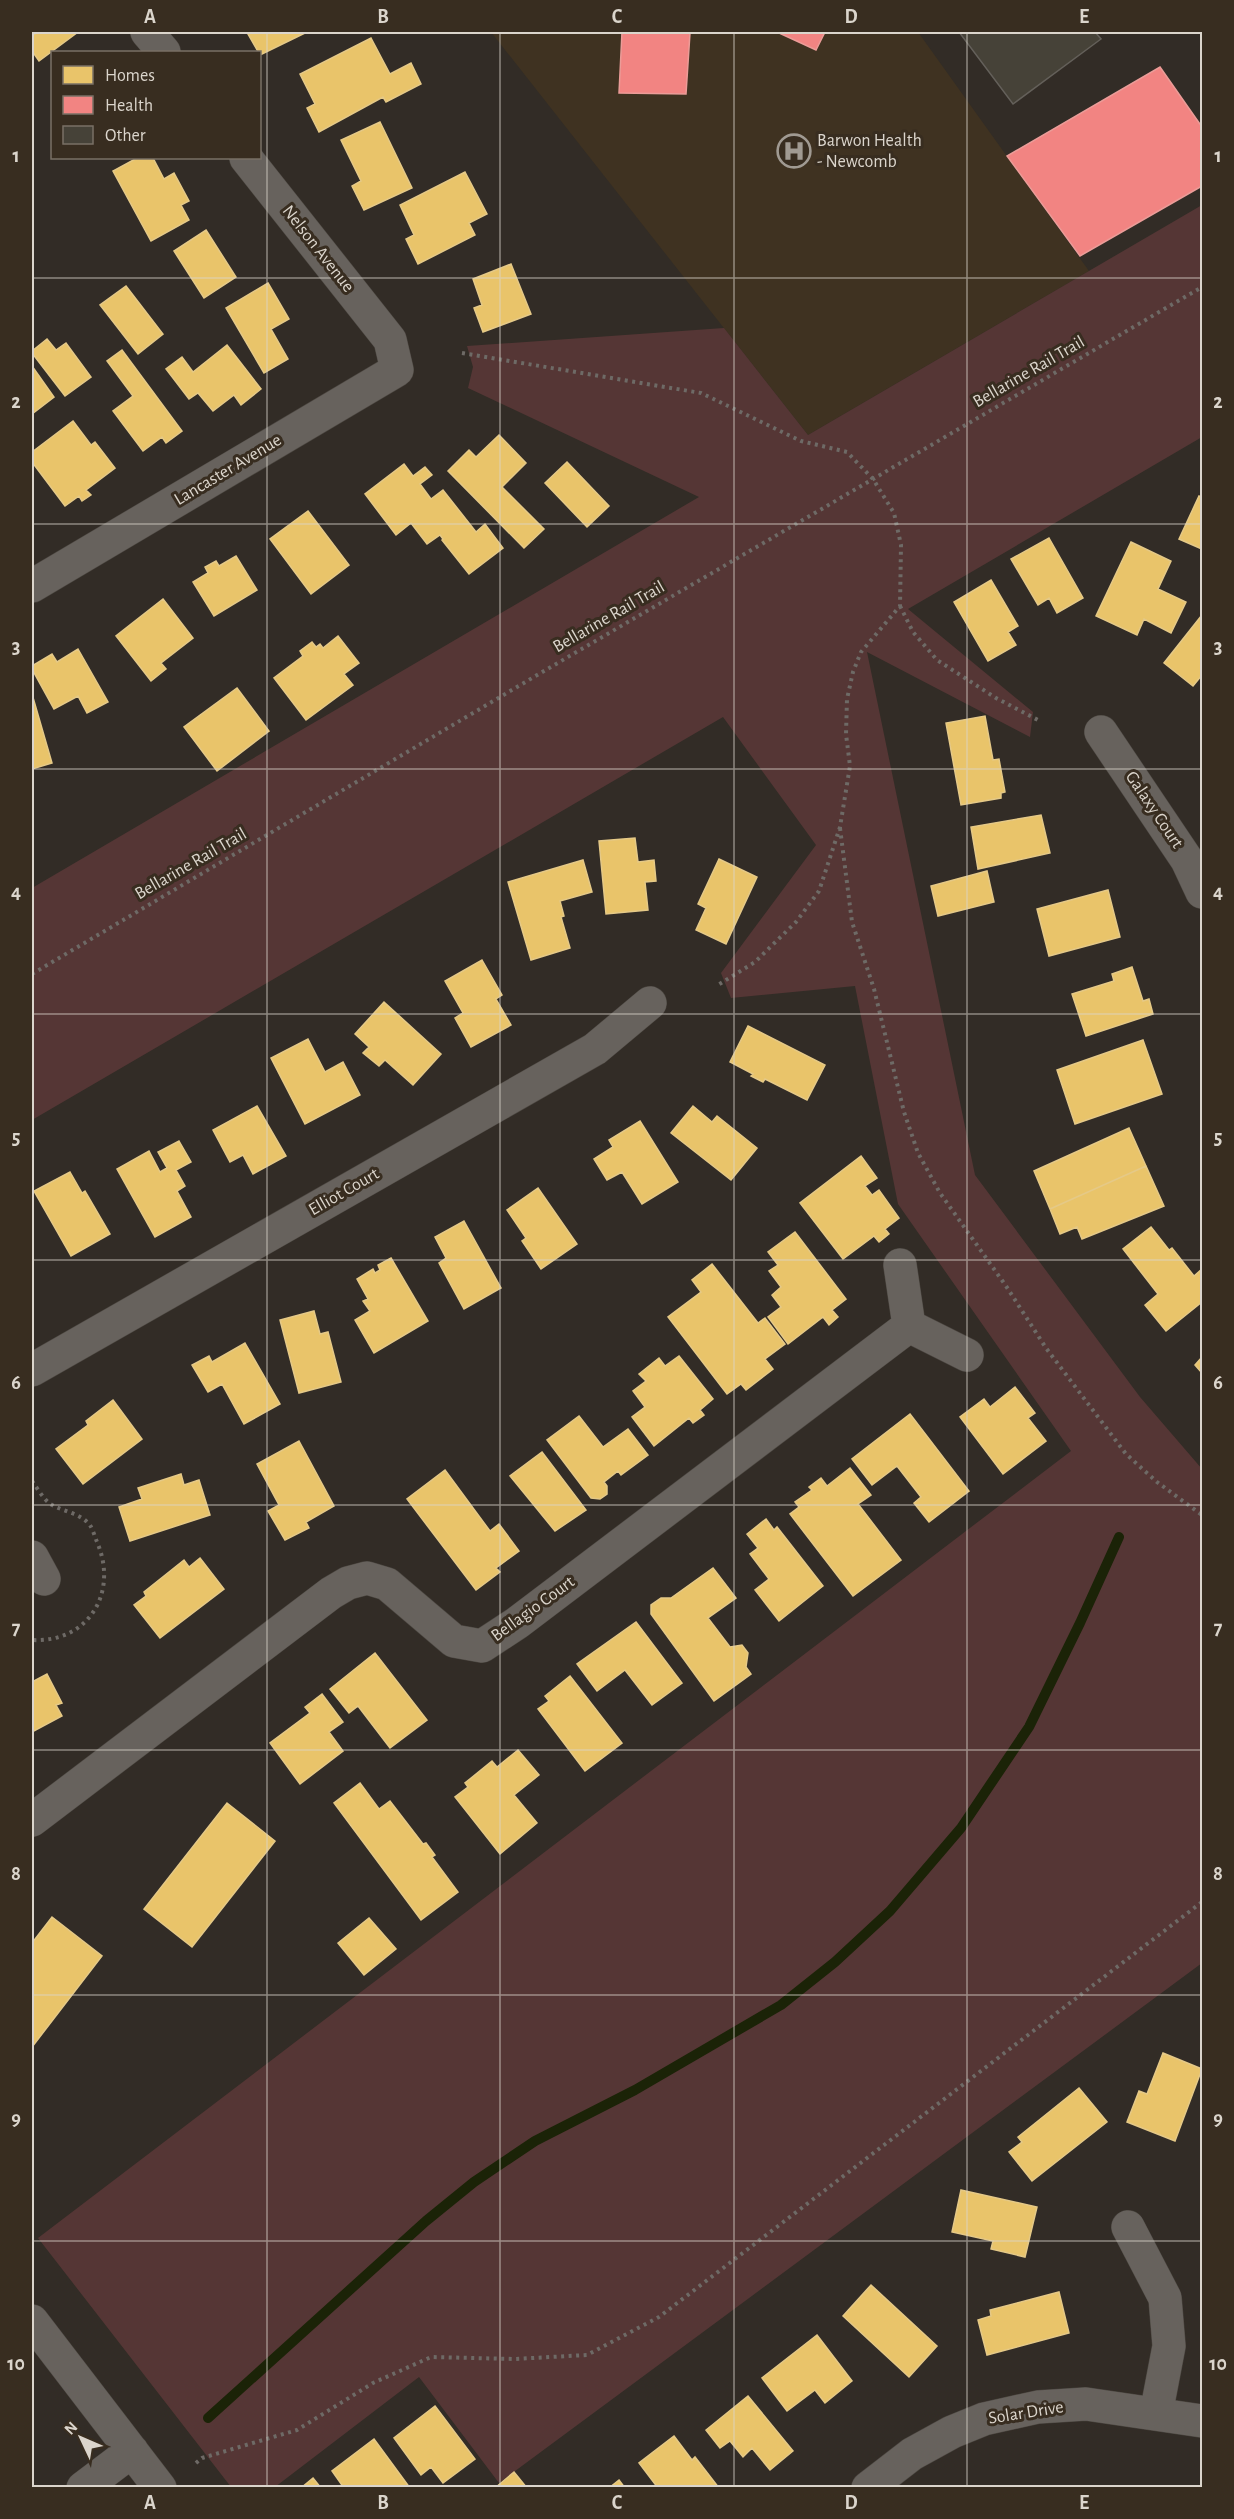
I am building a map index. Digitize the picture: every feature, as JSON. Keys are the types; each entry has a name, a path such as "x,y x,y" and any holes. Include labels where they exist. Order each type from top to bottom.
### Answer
{"street":[{"path":"147,32 163,51"},
{"name":"Nelson Avenue","path":"247,159 390,340"},
{"name":"Lancaster Avenue","path":"32,586 397,370 390,340"},
{"name":"Galaxy Court","path":"1101,732 1187,860 1203,892"},
{"name":"Elliot Court","path":"32,1370 595,1049 650,1003"},
{"path":"900,1265 909,1326 967,1355"},
{"name":"Bellagio Court","path":"32,1820 331,1593 348,1583 367,1578 387,1584 454,1641 482,1646 517,1623 909,1326"},
{"path":"1128,2228 1165,2298 1169,2346 1156,2415"},
{"path":"32,2321 160,2487"},
{"name":"Solar Drive","path":"868,2487 912,2454 952,2432 984,2419 1038,2407 1086,2404 1203,2421"},
{"path":"83,2487 132,2451"}],"path":[{"name":"Bellarine Rail Trail","path":"32,974 1203,286"},
{"path":"462,353 700,393 801,441 847,452 873,479 891,506 897,522 901,545 900,606 913,632 938,660 996,698 1038,720"},
{"path":"718,985 755,962 796,922 819,891 840,827 849,766 846,734 847,699 853,672 865,647 900,606"},
{"path":"840,827 852,922 874,989 904,1112 918,1153 940,1193 1046,1348 1125,1454 1157,1482 1203,1515"},
{"path":"196,2463 202,2458 297,2430 373,2383 431,2357 515,2359 587,2355 659,2317 1203,1902"}],"shaded area":[{"name":"Barwon Health - Newcomb","path":"491,32 918,32 1089,271 808,435"},
{"path":"1202,205 1202,437 908,609 1033,712 1030,737 867,652 975,1175 1140,1397 1202,1469 1202,1963 499,2483 419,2377 275,2487 231,2487 38,2238 1071,1451 898,1204 855,986 731,998 721,973 816,845 723,717 32,1120 32,888 699,497 468,388 473,367 467,346 724,328 808,435"}],"building: Homes":[{"path":"38,32 78,32 39,61 32,51 32,36"},
{"path":"252,32 307,32 261,55 261,51 258,51 248,34"},
{"path":"371,38 390,74 411,63 421,84 386,102 383,97 319,132 307,108 315,104 300,74"},
{"path":"380,122 412,188 364,210 352,186 361,181 341,140"},
{"path":"135,159 154,159 164,179 174,173 189,201 181,205 189,220 151,241 113,171"},
{"path":"465,172 487,214 469,223 475,235 418,264 406,239 414,235 400,205"},
{"path":"206,230 236,277 204,298 174,251"},
{"path":"511,264 531,314 483,332 474,308 482,305 473,279"},
{"path":"268,283 289,319 271,329 288,359 264,373 226,308"},
{"path":"126,286 163,334 138,354 100,305"},
{"path":"47,339 56,350 66,343 91,377 65,396 32,353"},
{"path":"227,345 261,389 241,405 234,395 213,411 198,393 189,399 166,369 182,357 193,372"},
{"path":"122,350 182,431 166,443 162,437 143,451 113,411 133,396 107,361"},
{"path":"32,366 54,397 32,414"},
{"path":"73,421 91,445 95,442 115,468 86,490 91,495 82,501 79,496 65,506 32,462 32,452"},
{"path":"499,435 526,463 502,487 544,529 524,548 448,471 469,450 476,457"},
{"path":"567,462 609,506 587,527 545,483"},
{"path":"404,464 413,476 425,467 432,475 420,484 431,499 443,490 476,532 485,524 503,548 469,574 440,535 427,544 411,523 396,535 365,494"},
{"path":"1199,496 1202,497 1202,549 1179,539"},
{"path":"308,511 349,565 311,594 270,539"},
{"path":"1049,538 1083,598 1057,613 1049,598 1038,605 1011,559"},
{"path":"1131,542 1171,561 1158,589 1186,602 1171,633 1144,619 1137,635 1096,616"},
{"path":"236,556 257,590 214,616 193,582 208,573 205,567 216,561 219,566"},
{"path":"991,580 1018,626 1008,632 1016,645 988,661 954,602"},
{"path":"163,599 193,638 161,663 166,669 151,681 116,636"},
{"path":"1202,615 1202,675 1193,686 1164,663"},
{"path":"338,636 359,663 344,674 353,685 306,720 274,678 303,656 300,651 312,642 316,647 320,644 323,648"},
{"path":"78,649 108,702 87,713 78,696 54,709 32,669 32,666 52,654 57,662"},
{"path":"237,688 269,731 217,771 184,727"},
{"path":"32,694 52,763 32,769"},
{"path":"985,716 993,760 999,759 1005,792 1001,793 1001,798 961,805 946,723"},
{"path":"1041,815 1050,853 978,869 971,827"},
{"path":"635,838 638,862 654,860 656,881 645,882 648,910 606,914 599,841"},
{"path":"719,859 757,877 726,944 696,930 706,908 698,904"},
{"path":"583,860 592,892 560,901 564,916 561,917 570,948 531,960 508,882"},
{"path":"987,871 994,902 938,916 931,886"},
{"path":"1108,890 1120,937 1049,956 1037,909"},
{"path":"482,960 502,995 496,999 511,1025 471,1047 455,1018 463,1013 445,981"},
{"path":"1132,967 1143,1001 1149,999 1153,1014 1086,1036 1072,994 1114,981 1112,974"},
{"path":"384,1002 441,1054 413,1085 385,1060 379,1066 363,1053 369,1047 355,1034"},
{"path":"748,1026 825,1065 807,1100 765,1079 763,1082 730,1062"},
{"path":"308,1039 325,1072 343,1062 360,1095 305,1124 271,1058"},
{"path":"1143,1040 1162,1094 1075,1124 1057,1070"},
{"path":"257,1106 286,1156 253,1174 243,1155 230,1162 213,1130"},
{"path":"693,1106 712,1122 717,1116 757,1148 731,1180 671,1133"},
{"path":"640,1121 678,1182 642,1204 622,1172 607,1180 594,1159 613,1147 609,1140"},
{"path":"1129,1128 1146,1166 1050,1209 1034,1171"},
{"path":"179,1141 191,1162 176,1170 185,1186 177,1191 191,1217 155,1237 117,1169 149,1151 160,1172 167,1168 158,1152"},
{"path":"861,1156 877,1178 865,1186 872,1195 879,1190 899,1218 885,1229 889,1234 879,1242 874,1236 843,1259 800,1203"},
{"path":"1146,1166 1164,1206 1082,1239 1077,1227 1060,1234 1050,1209"},
{"path":"70,1172 82,1193 85,1191 110,1234 71,1256 34,1191"},
{"path":"538,1188 577,1244 541,1269 522,1241 526,1238 507,1210"},
{"path":"464,1221 501,1288 464,1309 439,1263 446,1258 435,1237"},
{"path":"1151,1227 1169,1250 1172,1248 1194,1276 1202,1269 1202,1302 1166,1331 1145,1305 1158,1294 1123,1249"},
{"path":"795,1232 846,1299 832,1310 838,1317 829,1325 823,1317 788,1344 768,1317 781,1307 772,1295 781,1287 769,1271 778,1265 768,1252"},
{"path":"391,1258 428,1321 374,1353 355,1320 370,1311 363,1301 368,1299 357,1279 373,1269 375,1273 380,1270 378,1265"},
{"path":"712,1264 758,1323 765,1318 785,1344 765,1359 773,1369 746,1390 741,1384 727,1394 668,1317 701,1292 692,1280"},
{"path":"314,1311 320,1334 328,1332 341,1382 299,1393 280,1320"},
{"path":"245,1343 280,1404 244,1424 222,1384 208,1392 192,1365 209,1356 212,1362"},
{"path":"679,1356 713,1399 700,1410 704,1415 693,1423 689,1418 654,1446 632,1417 645,1407 633,1391 646,1381 639,1374 659,1358 665,1366"},
{"path":"1202,1357 1202,1373 1195,1365"},
{"path":"1015,1387 1035,1413 1028,1418 1046,1441 1003,1474 960,1417 984,1399 990,1407"},
{"path":"113,1400 142,1439 83,1484 56,1449 88,1425 86,1421"},
{"path":"910,1414 969,1491 929,1522 914,1503 921,1497 897,1466 872,1485 852,1459"},
{"path":"579,1416 603,1447 628,1429 648,1455 621,1475 618,1471 604,1482 607,1486 607,1494 600,1499 591,1498 547,1440"},
{"path":"299,1441 334,1506 306,1522 309,1528 285,1540 268,1511 279,1505 257,1464"},
{"path":"542,1452 586,1510 555,1531 510,1476"},
{"path":"850,1468 871,1495 858,1504 901,1560 853,1596 790,1514 799,1507 795,1502 812,1490 809,1487 821,1478 827,1486"},
{"path":"445,1470 490,1531 499,1524 519,1551 496,1568 500,1572 476,1590 407,1499"},
{"path":"181,1474 184,1485 199,1480 210,1515 130,1541 119,1507 142,1499 138,1488"},
{"path":"766,1519 774,1530 777,1527 823,1586 779,1621 755,1590 769,1579 750,1554 758,1548 747,1534"},
{"path":"200,1558 224,1589 160,1638 134,1605 146,1596 144,1592 184,1560 189,1567"},
{"path":"713,1568 736,1598 708,1618 730,1647 742,1645 748,1653 746,1667 751,1674 714,1701 651,1614 651,1605 661,1598 671,1598"},
{"path":"636,1622 682,1683 652,1705 625,1670 597,1691 577,1664"},
{"path":"375,1653 427,1720 390,1748 358,1706 349,1713 330,1689"},
{"path":"47,1674 62,1703 56,1705 62,1716 32,1732 32,1682"},
{"path":"570,1676 622,1743 585,1771 538,1709 549,1701 545,1696"},
{"path":"322,1694 343,1722 329,1732 343,1751 300,1784 270,1743 310,1713 305,1707"},
{"path":"518,1750 539,1775 514,1795 537,1823 500,1854 455,1797 468,1787 465,1783 492,1761 497,1767"},
{"path":"360,1783 379,1809 390,1801 423,1844 426,1843 435,1855 432,1857 458,1892 421,1920 334,1803"},
{"path":"227,1803 275,1841 192,1947 144,1909"},
{"path":"52,1917 102,1956 32,2047 32,1943"},
{"path":"369,1918 396,1949 364,1975 338,1943"},
{"path":"1163,2053 1202,2069 1175,2141 1127,2122 1139,2091 1147,2094"},
{"path":"1079,2088 1107,2122 1032,2181 1009,2152 1022,2142 1018,2137"},
{"path":"961,2190 1037,2207 1025,2257 991,2249 993,2241 952,2232"},
{"path":"871,2285 937,2346 909,2377 843,2316"},
{"path":"1059,2292 1069,2333 987,2355 978,2320 991,2316 990,2310"},
{"path":"817,2335 852,2381 825,2403 815,2390 787,2411 762,2378"},
{"path":"748,2396 793,2451 770,2470 752,2448 743,2457 730,2441 720,2448 706,2430"},
{"path":"435,2406 475,2459 443,2483 431,2467 421,2475 394,2438"},
{"path":"674,2436 692,2460 695,2457 719,2488 658,2488 639,2463"},
{"path":"374,2439 410,2488 344,2488 332,2471"},
{"path":"514,2472 527,2488 495,2488"},
{"path":"313,2478 321,2488 301,2488"},
{"path":"619,2480 625,2488 609,2488"}],"building: Health":[{"path":"622,32 693,32 690,33 686,94 619,93"},
{"path":"777,32 825,32 816,50"},
{"path":"1160,67 1202,127 1202,186 1080,256 1007,156"}],"building: Other":[{"path":"959,32 1095,32 1101,39 1013,104"}],"waterway":[{"path":"208,2418 426,2221 474,2182 535,2141 635,2090 781,2005 835,1962 890,1911 961,1828 1029,1727 1119,1537"}],"place":[{"name":"Barwon Health - Newcomb","path":"794,151"}]}
